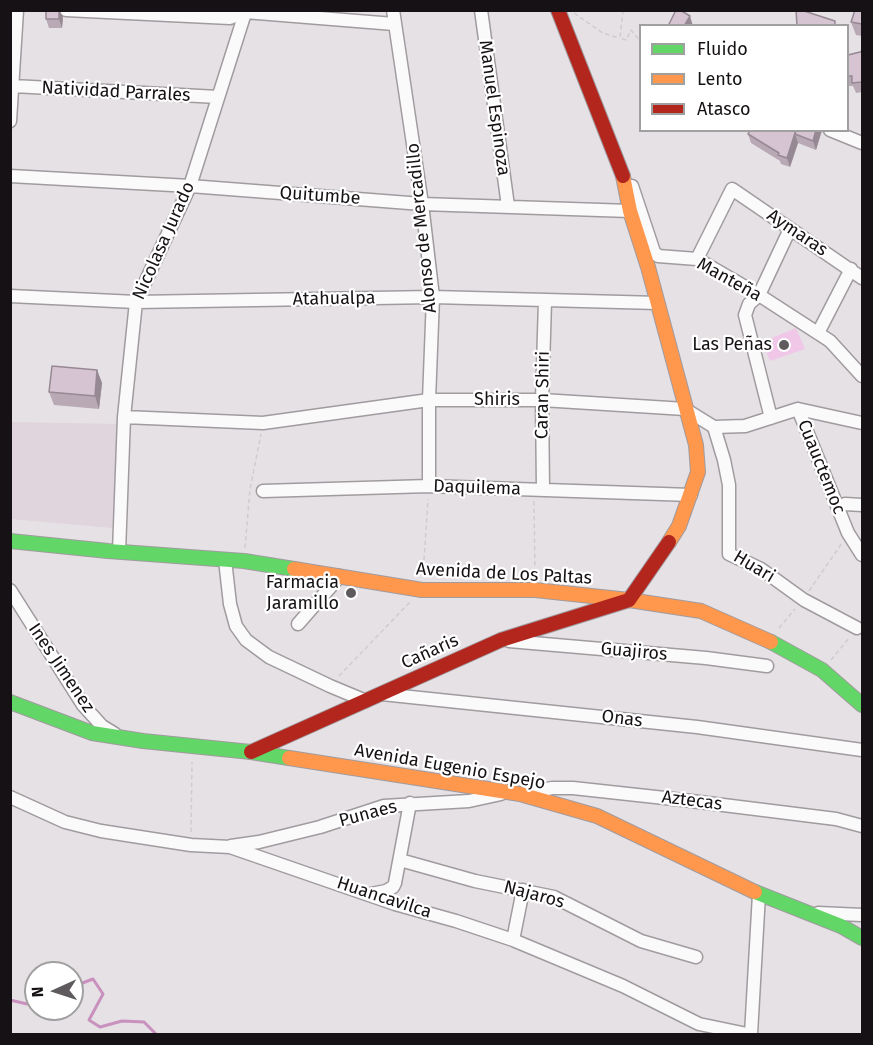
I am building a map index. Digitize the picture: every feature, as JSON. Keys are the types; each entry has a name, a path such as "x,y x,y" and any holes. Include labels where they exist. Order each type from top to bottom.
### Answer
{"main road":[{"path":"558,10 623,176 630,211 658,303 698,460 698,472 679,525 629,600"},
{"name":"Avenida de Los Paltas","path":"10,541 244,561 422,590 535,590 629,600 701,611 768,640 822,670 862,705"},
{"name":"Cañaris","path":"251,752 501,640 629,600"},
{"name":"Avenida Eugenio Espejo","path":"10,702 92,733 251,752 514,794 597,816 759,894 841,926 862,938"}],"street":[{"path":"10,121 17,10"},
{"path":"66,10 230,18 245,11 394,24"},
{"name":"Alonso de Mercadillo","path":"393,10 422,204 433,297 429,400 429,486"},
{"name":"Manuel Espinoza","path":"481,10 508,206"},
{"name":"Nicolasa Jurado","path":"119,552 124,417 136,302 190,186 245,11"},
{"name":"Natividad Parrales","path":"13,86 218,97"},
{"path":"835,132 862,143"},
{"name":"Quitumbe","path":"10,176 190,186 422,204 630,211"},
{"name":"Manteña","path":"623,176 632,186 654,252 658,256 697,259 759,295 830,341 862,376"},
{"name":"Aymaras","path":"697,259 732,189 862,278"},
{"path":"771,418 746,318 749,304 759,295 790,229"},
{"path":"818,333 851,269"},
{"name":"Atahualpa","path":"10,296 136,302 433,297 658,303"},
{"name":"Caran Shiri","path":"538,490 545,301"},
{"name":"Shiris","path":"124,417 263,423 429,400 542,399 685,409 714,427"},
{"path":"714,427 745,426 798,409 862,423"},
{"name":"Cuauctemoc","path":"798,409 848,533 862,555"},
{"name":"Huari","path":"714,427 729,485 729,554 761,569 804,600 857,628"},
{"name":"Daquilema","path":"263,491 429,486 691,495"},
{"path":"838,507 845,504 862,505"},
{"path":"225,560 230,604 236,626 246,640 269,657 366,700"},
{"path":"298,624 340,576"},
{"name":"Ines Jimenez","path":"10,590 83,705 102,726 121,737"},
{"name":"Guajiros","path":"501,640 695,657 767,666"},
{"name":"Onas","path":"381,694 697,727 862,750"},
{"name":"Aztecas","path":"514,794 552,788 573,788 836,819 862,826"},
{"name":"Punaes","path":"230,847 320,827 384,806 469,801 514,794"},
{"name":"Huancavilca","path":"10,797 65,822 101,831 191,845 230,847 395,904 513,940 623,986 699,1024 749,1035"},
{"path":"367,894 386,891 393,887 410,803"},
{"name":"Najaros","path":"400,860 475,881 554,897 641,940 696,957"},
{"path":"513,940 523,890"},
{"path":"749,1035 759,894"},
{"path":"808,913 862,915"}],"path":[{"path":"571,10 603,33 626,40 631,30 639,40"},
{"path":"620,38 622,10"},
{"path":"330,686 422,590 429,486"},
{"path":"535,590 538,490"},
{"path":"768,640 804,600 848,533"},
{"path":"822,670 857,628"},
{"path":"191,845 192,746"}],"shaded area":[{"name":"Las Peñas","path":"796,328 805,349 770,361 762,342"},
{"path":"11,422 118,424 112,528 11,519"}],"building":[{"path":"46,10 59,10 59,19 46,19"},
{"path":"676,10 690,16 685,24 669,24"},
{"path":"796,10 835,21 835,24 797,24"},
{"path":"855,10 862,10 862,24 851,22"},
{"path":"862,51 862,82 852,83 852,76 849,76 849,55"},
{"path":"749,132 795,132 787,158 778,155 779,153 748,134"},
{"path":"796,132 815,132 813,141 795,134"},
{"path":"52,366 97,370 95,396 49,392"}],"waterway":[{"path":"84,982 93,979 103,994 89,1020 100,1027 122,1021 144,1022 156,1034"},
{"path":"10,1000 24,1003"}],"traffic: fast":[{"path":"10,541 244,561 294,569"},
{"path":"771,642 822,670 862,705"},
{"path":"10,702 92,733 289,758"},
{"path":"755,892 841,926 862,938"}],"traffic: slow":[{"path":"623,176 630,211 648,267 696,445 698,472 679,526 669,542"},
{"path":"294,569 422,590 535,590 629,600 701,611 771,642"},
{"path":"289,758 520,794 597,816 755,892"}],"traffic: jam":[{"path":"558,10 623,176"},
{"path":"251,752 501,640 629,600 669,542"}],"place":[{"name":"Las Peñas","path":"784,345"},
{"name":"Farmacia Jaramillo","path":"351,593"}]}
